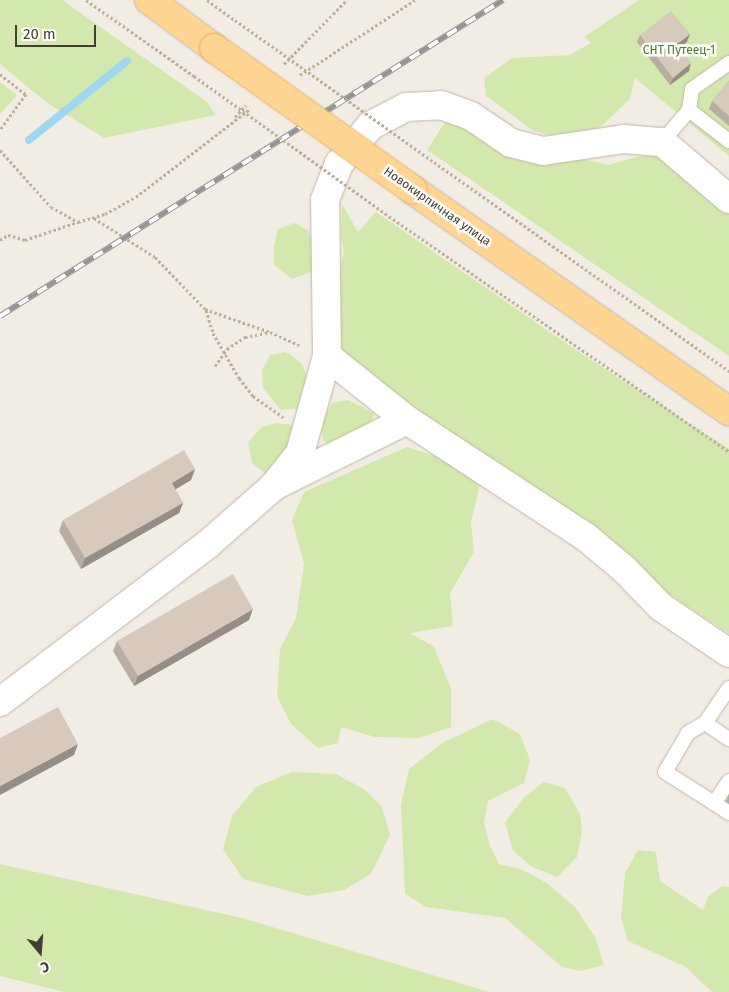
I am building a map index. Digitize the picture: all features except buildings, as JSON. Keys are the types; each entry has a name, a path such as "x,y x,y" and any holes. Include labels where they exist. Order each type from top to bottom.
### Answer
{"main road":[{"name":"Новокирпичная улица","path":"148,0 413,190 729,411"}],"street":[{"path":"0,702 208,544 274,486 300,453 308,431 327,356 325,200 339,164 370,126 406,107 441,105 470,116 510,144 543,151 624,139 662,142 729,199"},
{"path":"327,356 407,420 586,537 625,570 661,607 729,653"},
{"path":"274,486 407,420"}],"lane":[{"path":"662,142 689,110 692,89 729,63"},
{"path":"689,110 729,141"},
{"path":"729,688 705,723 688,733 666,772 729,813"},
{"path":"705,723 729,739"},
{"path":"714,803 729,781"}],"path":[{"path":"86,0 393,219 729,452"},
{"path":"207,0 729,370"},
{"path":"278,70 347,0"},
{"path":"294,80 415,0"},
{"path":"0,74 26,94 0,130"},
{"path":"232,122 252,100"},
{"path":"0,240 8,235 25,240 94,218 136,197 255,106"},
{"path":"0,150 51,207 78,222"},
{"path":"94,218 155,257 205,310 223,354 253,396 276,415 297,422 308,431"},
{"path":"205,310 270,332 327,356"},
{"path":"215,366 223,354 245,337 270,332"}],"green space":[{"path":"0,0 62,0 207,102 216,115 104,138 46,102 0,64"},
{"name":"СНТ Путеец-1","path":"639,0 729,0 729,156 635,78 630,99 597,130 564,139 534,131 486,96 484,78 512,58 570,55 591,43 584,37"},
{"path":"0,82 17,95 0,114"},
{"path":"451,113 571,156 609,165 636,157 662,155 729,207 729,356 427,150"},
{"path":"342,204 358,232 376,212 582,354 729,449 729,634 667,593 622,548 394,397 337,348 340,272 344,252 341,236"},
{"path":"294,223 308,230 315,252 313,271 292,279 274,265 274,246 278,229"},
{"path":"286,352 301,363 310,383 304,408 281,410 263,388 262,371 270,355"},
{"path":"348,400 374,413 370,428 334,447 323,440 321,424 332,403"},
{"path":"276,423 292,425 300,431 267,475 252,463 248,442 262,427"},
{"path":"407,447 448,460 480,485 471,522 474,552 450,593 453,626 410,633 434,647 451,688 451,727 419,738 375,737 341,727 338,743 318,748 291,724 277,696 280,649 296,618 304,564 292,520 304,492"},
{"path":"493,719 520,734 530,760 524,783 488,801 484,822 490,846 499,864 523,870 548,884 575,907 595,937 604,965 581,971 562,967 505,918 426,907 405,894 401,805 409,769 442,743"},
{"path":"292,772 336,774 364,789 382,807 390,835 371,874 344,890 308,896 243,879 223,849 232,816 256,787"},
{"path":"544,782 565,788 580,814 582,831 577,857 557,877 530,866 513,850 505,823 524,797"},
{"path":"638,850 656,852 660,881 703,910 708,897 722,886 729,887 729,992 712,992 686,967 628,941 621,918 625,873"},
{"path":"0,864 242,918 489,992 64,992 0,976"}],"waterway":[{"path":"29,140 127,61"}],"railway":[{"path":"0,316 503,0"}]}
